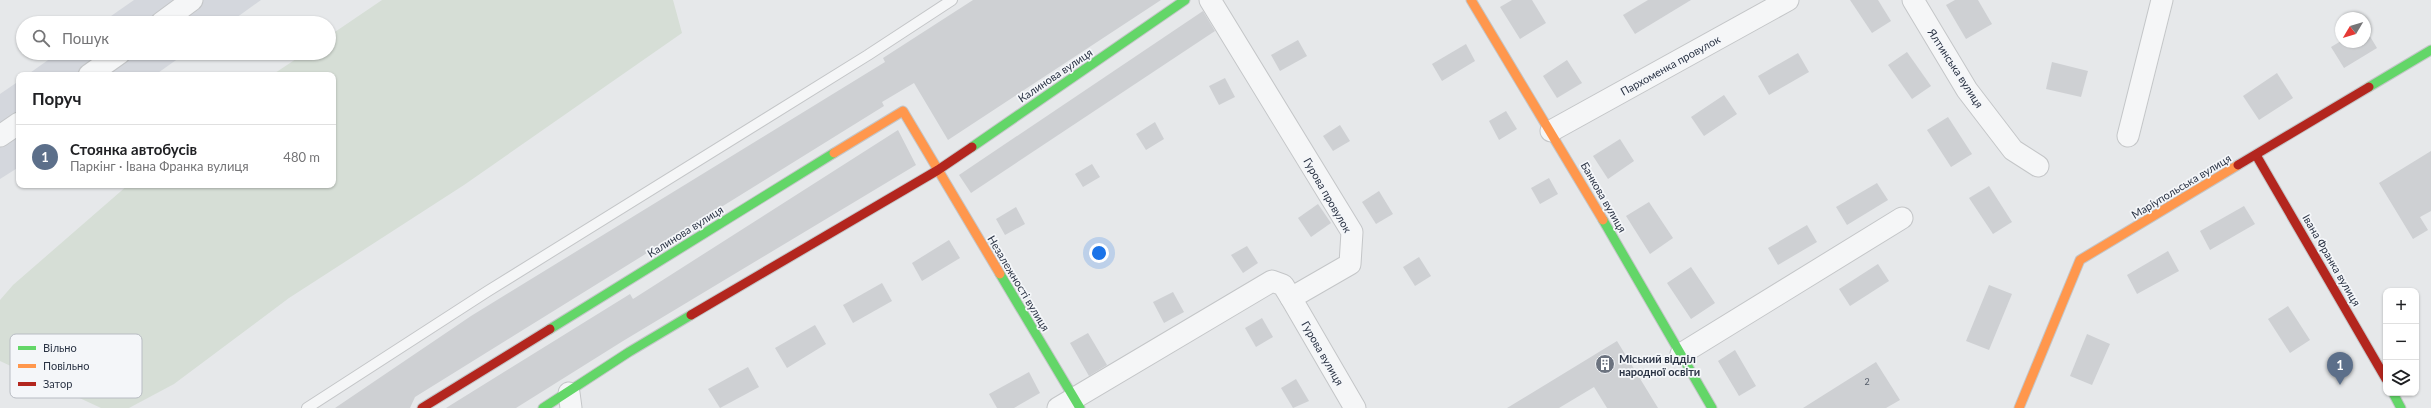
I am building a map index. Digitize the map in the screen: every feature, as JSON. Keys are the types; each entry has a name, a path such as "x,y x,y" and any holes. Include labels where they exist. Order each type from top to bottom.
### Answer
{"street":[{"path":"170,16 192,0"},
{"name":"Калинова вулиця","path":"543,408 570,400 629,352 938,170 1185,0"},
{"name":"Гурова провулок","path":"1210,0 1352,232 1350,264 1291,298"},
{"name":"Банкова вулиця","path":"1471,0 1552,131 1712,408"},
{"name":"Пархоменка провулок","path":"1552,131 1788,0"},
{"name":"Ялтинська вулиця","path":"1913,0 1972,96 2013,150 2038,166"},
{"path":"2128,136 2162,0"},
{"name":"Маріупольська вулиця","path":"2019,408 2080,260 2431,50"},
{"path":"93,72 110,60"},
{"name":"Калинова вулиця","path":"422,408 903,111 938,170"},
{"path":"0,136 16,125"},
{"name":"Івана Франка вулиця","path":"2256,155 2383,374"},
{"name":"Незалежності вулиця","path":"938,170 1071,405"},
{"path":"1681,354 1902,218"},
{"path":"1071,405 1272,281 1283,285 1291,298"},
{"name":"Гурова вулиця","path":"1291,298 1355,408"},
{"path":"2395,396 2401,408"}],"lane":[{"path":"307,408 488,291 868,55 952,0"}],"shaded area":[{"path":"134,0 261,0 239,16 111,16"},
{"path":"382,0 673,0 682,33 464,185 289,298 174,384 129,408 101,408 80,398 142,398 142,334 10,334 10,366 0,361 0,300 13,285 125,188 336,188 336,72 276,72 294,60 336,60 336,31"},
{"path":"48,60 176,60 159,72 31,72"},
{"path":"16,83 16,169 0,179 0,94"}],"building":[{"path":"973,0 1161,0 948,140 914,83 882,102 884,106 415,397 410,408 335,408 471,316 885,62 883,58"},
{"path":"1512,0 1532,0 1546,23 1520,39 1500,7"},
{"path":"1648,0 1691,0 1635,34 1623,15"},
{"path":"1850,0 1878,0 1891,21 1872,33"},
{"path":"1955,0 1978,0 1992,24 1966,39 1946,5"},
{"path":"1203,11 1215,31 971,193 959,175"},
{"path":"2371,38 2377,48 2344,68 2331,47 2335,45 2335,48 2371,48"},
{"path":"1298,40 1307,56 1280,71 1271,55"},
{"path":"1466,44 1475,61 1442,81 1432,64"},
{"path":"1907,52 1931,86 1912,99 1888,65"},
{"path":"1798,53 1809,72 1769,95 1758,76"},
{"path":"1567,60 1582,83 1557,98 1543,76"},
{"path":"2052,62 2088,71 2081,97 2046,89"},
{"path":"2277,73 2293,98 2259,120 2243,96"},
{"path":"1225,78 1235,97 1219,105 1209,86"},
{"path":"1724,95 1737,114 1704,136 1691,117"},
{"path":"1506,111 1517,129 1499,140 1489,121"},
{"path":"1948,117 1972,154 1951,167 1927,130"},
{"path":"1155,122 1164,139 1146,150 1136,134"},
{"path":"1340,125 1350,141 1333,151 1323,136"},
{"path":"898,130 916,165 623,341 516,408 446,408 630,294 633,299"},
{"path":"1620,139 1634,161 1608,179 1593,156"},
{"path":"2431,151 2431,211 2420,217 2428,230 2413,239 2379,183"},
{"path":"1092,164 1100,177 1083,187 1075,174"},
{"path":"1549,178 1558,194 1540,204 1531,188"},
{"path":"1877,183 1888,200 1847,225 1836,207"},
{"path":"1989,186 2012,222 1993,234 1969,198"},
{"path":"1379,191 1393,214 1376,224 1362,202"},
{"path":"1649,202 1673,238 1650,254 1626,216"},
{"path":"1318,204 1331,223 1311,237 1298,218"},
{"path":"2244,206 2255,224 2210,250 2200,231"},
{"path":"1016,207 1025,224 1005,235 996,219"},
{"path":"1807,225 1817,242 1778,265 1768,248"},
{"path":"949,240 960,258 922,281 912,263"},
{"path":"1247,246 1258,263 1243,273 1231,255"},
{"path":"2168,251 2179,271 2137,294 2127,275"},
{"path":"1419,257 1431,276 1415,286 1403,267"},
{"path":"1878,264 1889,281 1850,306 1839,289"},
{"path":"1691,267 1715,303 1691,319 1667,283"},
{"path":"882,283 892,301 853,323 843,305"},
{"path":"1989,285 2012,294 1989,350 1966,341"},
{"path":"1173,292 1184,312 1164,323 1153,302"},
{"path":"2288,306 2310,340 2290,353 2268,319"},
{"path":"1262,318 1273,337 1256,347 1245,328"},
{"path":"815,325 826,344 787,368 775,348"},
{"path":"1088,333 1107,365 1089,376 1070,343"},
{"path":"2087,334 2110,344 2092,385 2070,376"},
{"name":"Міський відділ народної освіти","path":"1617,341 1658,408 1607,408 1594,387 1559,408 1507,408"},
{"path":"1735,350 1756,386 1739,396 1718,361"},
{"path":"1876,362 1900,400 1886,408 1803,408"},
{"path":"748,367 759,387 720,408 708,389"},
{"path":"1029,372 1040,393 1014,408 997,408 989,394"},
{"path":"1296,379 1309,401 1293,408 1281,388"}],"traffic: fast":[{"path":"972,147 1185,0"},
{"path":"2369,87 2431,50"},
{"path":"550,329 834,153"},
{"path":"1603,220 1712,408"},
{"path":"1000,274 1080,408"},
{"path":"543,408 629,352 691,315"},
{"path":"2395,396 2401,408"}],"traffic: slow":[{"path":"1471,0 1603,220"},
{"path":"834,153 903,111 1000,274"},
{"path":"2019,408 2080,260 2238,165"}],"traffic: jam":[{"path":"2238,165 2369,87"},
{"path":"691,315 938,170 972,147"},
{"path":"2256,155 2383,374"},
{"path":"422,408 550,329"}],"place":[{"name":"Міський відділ народної освіти","path":"1605,364"},
{"name":"Стоянка автобусів","path":"2340,385"}]}
